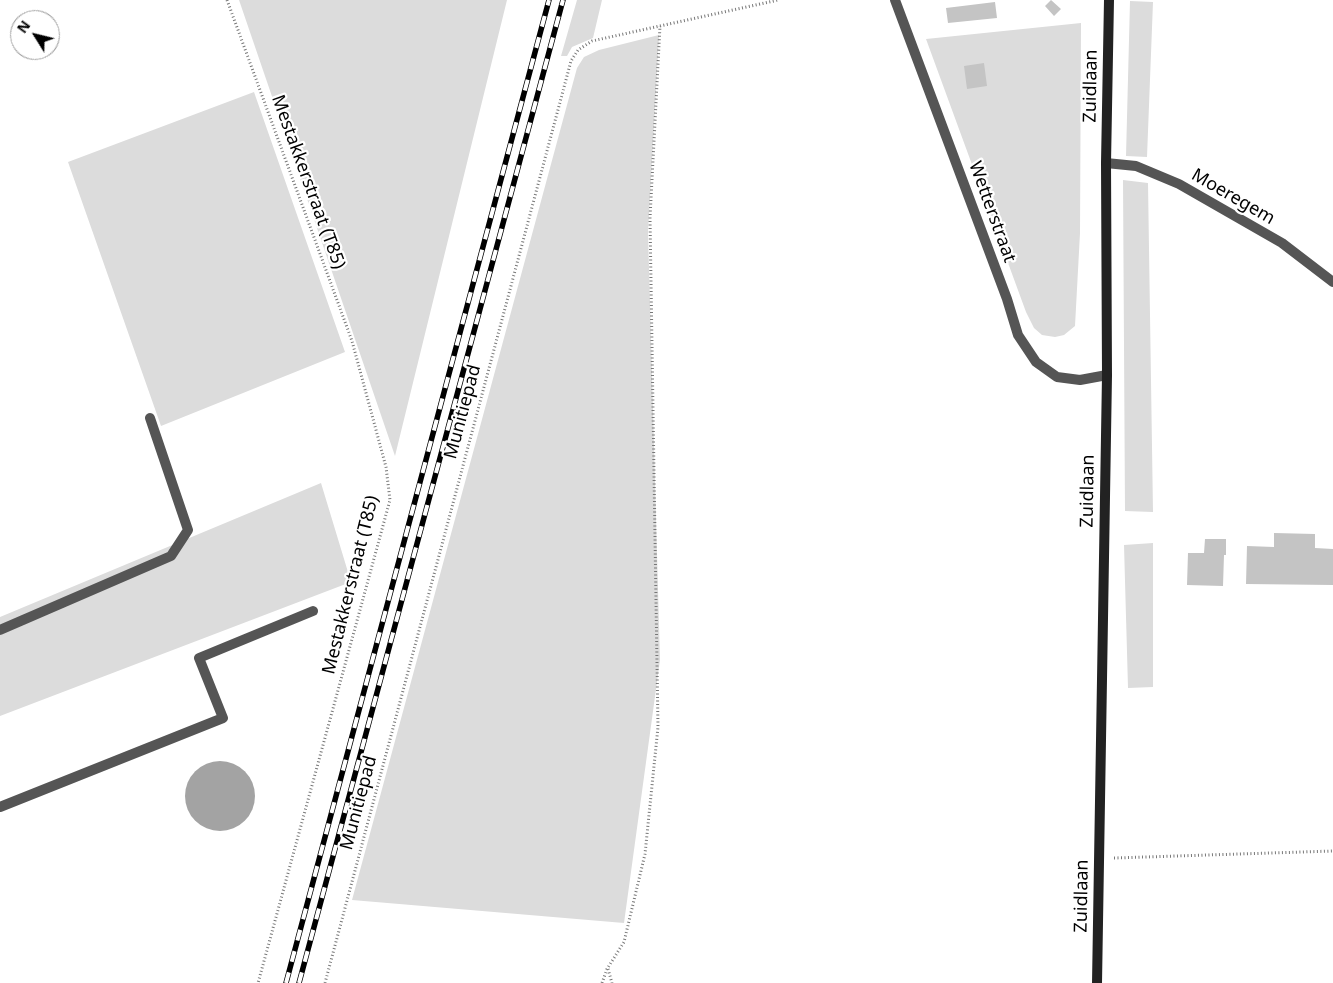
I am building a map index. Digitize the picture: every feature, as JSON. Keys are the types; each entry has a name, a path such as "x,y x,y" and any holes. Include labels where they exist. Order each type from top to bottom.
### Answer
{"main road":[{"name":"Zuidlaan","path":"1097,983 1107,375 1106,163 1109,0"}],"street":[{"name":"Wetterstraat","path":"895,0 1007,299 1018,335 1036,362 1057,377 1080,380 1107,375"},
{"name":"Moeregem","path":"1106,163 1136,166 1179,184 1282,244 1333,282"},
{"path":"0,630 171,556 188,530 150,418"},
{"path":"0,807 223,718 199,658 313,611"}],"path":[{"name":"Mestakkerstraat (T85)","path":"227,0 352,341 386,467 390,500 258,983"},
{"name":"Munitiepad","path":"325,983 571,61 578,50 592,41 778,0"},
{"path":"602,983 608,968 624,942 645,854 658,727 650,218 660,26"},
{"path":"1099,859 1333,851"},
{"path":"608,968 612,983"}],"shaded area":[{"path":"239,0 507,0 395,456"},
{"path":"577,0 602,0 593,38 572,47 567,56 561,56"},
{"path":"1130,1 1153,2 1147,157 1126,156"},
{"path":"1081,23 1080,233 1075,326 1064,335 1055,337 1042,335 1034,328 1026,312 926,39"},
{"path":"659,35 648,232 660,660 624,923 352,900 577,68 584,57 599,50"},
{"path":"254,92 345,352 161,426 68,162"},
{"path":"1123,180 1148,183 1153,512 1125,511"},
{"path":"321,483 351,582 0,716 0,617"},
{"path":"1153,543 1153,687 1128,688 1124,545"},
{"path":"220,761 233,764 245,771 252,783 255,796 252,809 245,821 233,828 220,831 207,828 195,821 188,809 185,796 188,783 195,771 207,764"}],"building":[{"path":"1051,0 1061,9 1054,16 1045,6"},
{"path":"995,2 997,18 948,23 946,8"},
{"path":"984,63 987,86 967,89 964,66"},
{"path":"1274,533 1315,534 1315,548 1333,549 1333,585 1246,584 1247,546 1274,547"},
{"path":"1205,539 1226,539 1223,586 1187,585 1188,553 1204,553"}],"railway":[{"path":"286,983 549,0"},
{"path":"299,983 563,0"}]}
